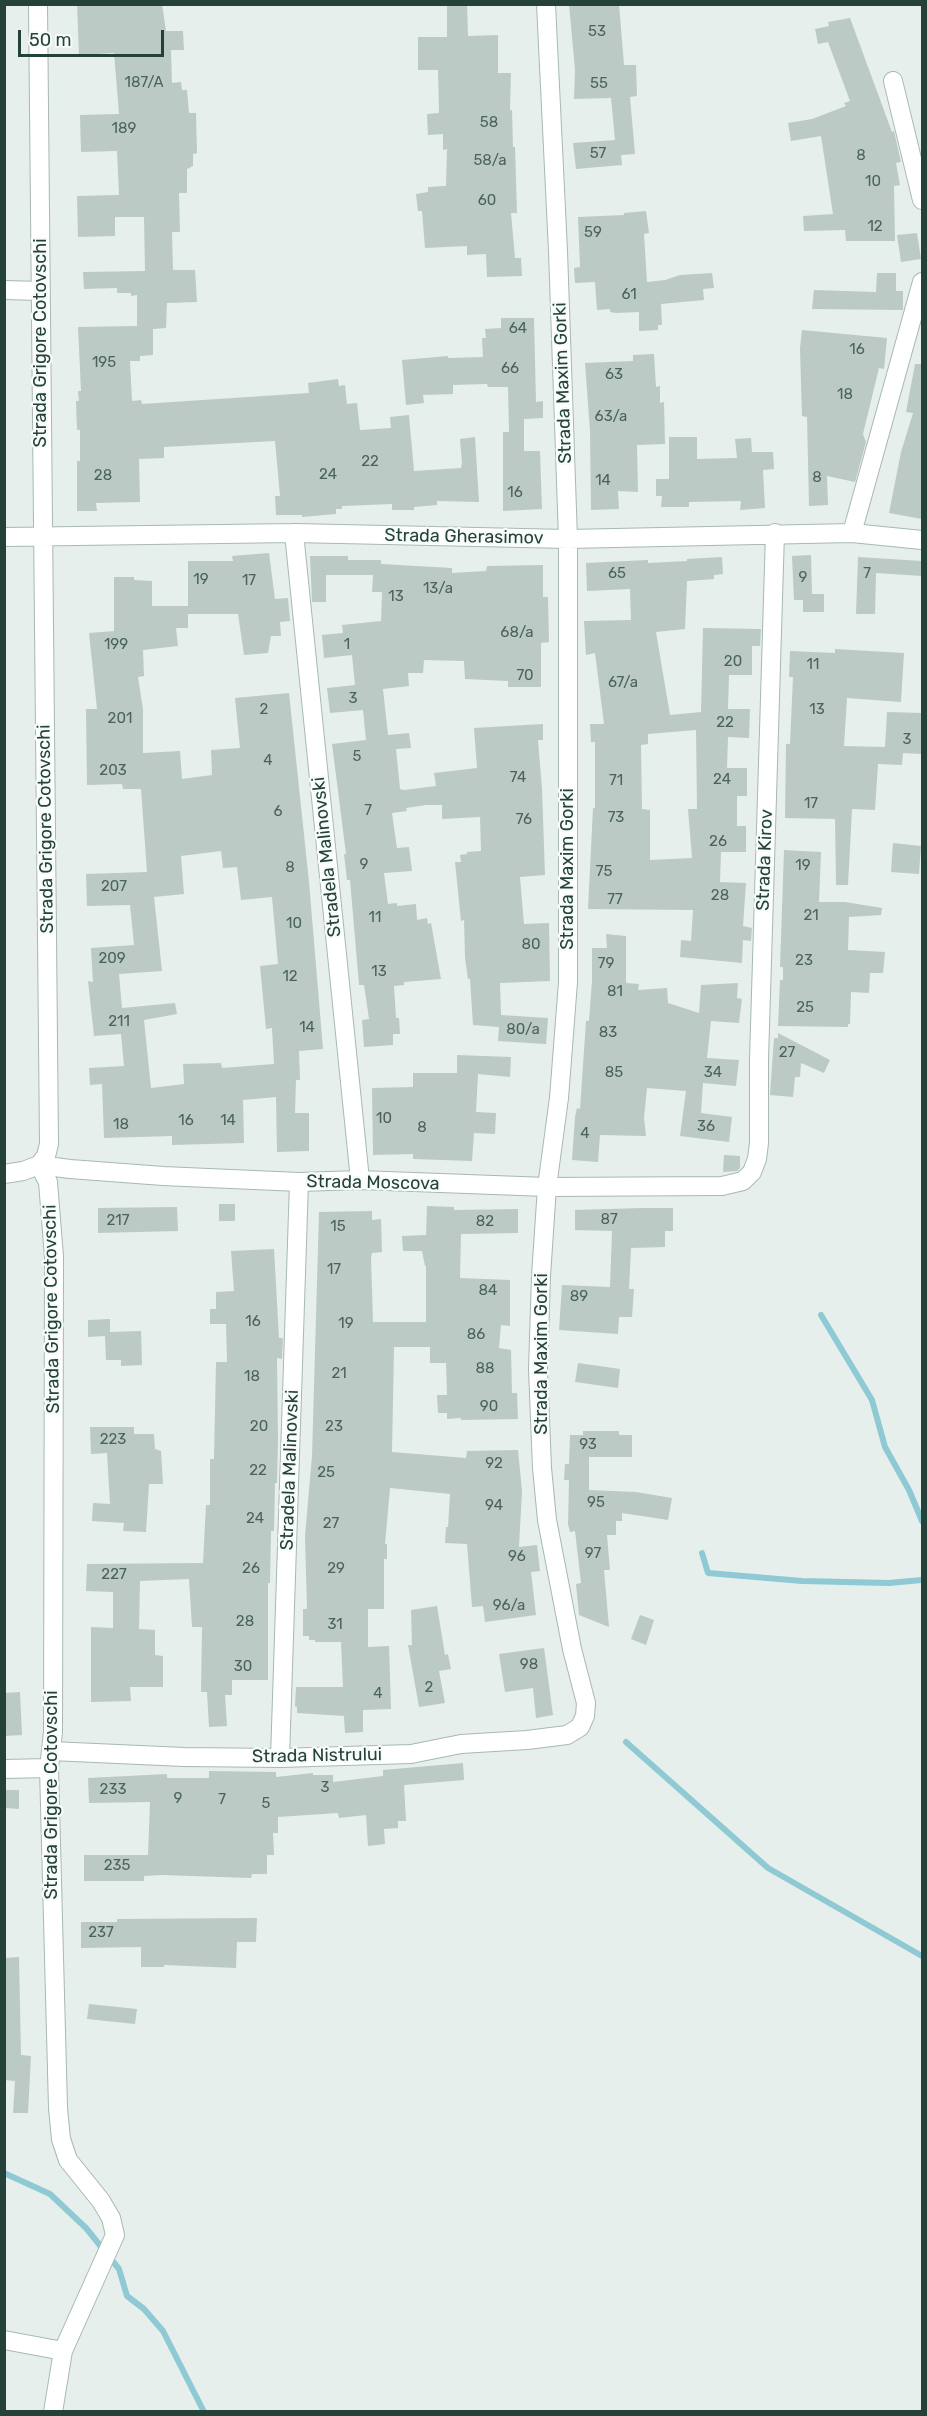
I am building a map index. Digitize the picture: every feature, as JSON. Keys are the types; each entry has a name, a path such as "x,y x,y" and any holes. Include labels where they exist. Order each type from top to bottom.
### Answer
{"street":[{"name":"Strada Grigore Cotovschi","path":"38,4 49,1144 46,1156 39,1165 48,1182 54,1257 50,1759 61,2139 68,2160 101,2201 111,2218 115,2235 63,2351 52,2412"},
{"name":"Strada Maxim Gorki","path":"546,4 558,251 568,539 568,982 559,1098 547,1187 538,1369 542,1468 548,1520 572,1649 586,1703 585,1716 580,1727"},
{"path":"893,81 922,200"},
{"path":"852,533 922,282"},
{"path":"4,290 41,291"},
{"name":"Strada Gherasimov","path":"4,537 294,533 568,539 852,533 922,540"},
{"name":"Stradela Malinovski","path":"294,533 360,1180"},
{"name":"Strada Kirov","path":"743,1181 752,1172 757,1159 759,1143 759,1059 775,533"},
{"name":"Strada Moscova","path":"4,1174 23,1171 39,1165 70,1170 299,1182 360,1180 547,1187 722,1186 743,1181"},
{"name":"Stradela Malinovski","path":"280,1758 299,1182"},
{"name":"Strada Nistrului","path":"4,1768 50,1759 280,1758 411,1754 461,1744 554,1738 567,1735 580,1727"},
{"path":"4,2340 63,2351"}],"building":[{"path":"77,4 162,4 166,31 183,31 184,50 171,50 172,83 181,82 182,90 187,90 189,113 196,113 197,153 193,154 193,166 187,169 187,193 179,193 180,232 172,232 173,270 195,270 197,302 167,303 166,328 153,329 153,355 140,356 140,361 130,361 132,401 141,400 142,404 309,393 308,383 338,379 339,386 345,385 347,404 357,403 360,430 391,428 390,417 409,415 414,471 461,468 460,439 475,437 479,502 437,501 437,505 414,507 414,510 392,510 392,504 342,506 342,509 336,509 336,514 302,517 302,515 276,515 275,496 280,496 275,441 164,447 164,458 139,459 140,502 96,503 97,511 77,511 77,461 80,461 80,430 77,430 76,401 79,401 78,391 81,391 78,327 137,326 137,295 117,293 117,288 84,289 83,272 145,271 144,217 115,217 115,236 78,237 77,196 119,195 117,151 81,152 80,115 119,114 114,53 79,55"},
{"path":"447,4 467,4 468,36 498,35 498,73 511,73 510,110 512,110 513,147 515,147 517,213 511,213 515,258 521,258 522,276 487,277 486,254 467,255 467,246 425,248 422,211 418,211 416,194 428,192 428,187 446,186 447,149 443,150 443,134 428,135 427,114 439,113 438,70 418,70 418,37 447,37"},
{"path":"569,4 619,4 624,65 636,65 637,96 630,97 635,154 621,155 622,165 576,169 573,143 615,140 611,98 574,99 575,70"},
{"path":"850,18 892,132 894,131 901,162 896,163 900,185 894,186 895,241 846,241 845,230 804,231 803,216 833,214 821,136 791,141 788,123 812,119 846,106 844,103 850,101 828,42 818,44 815,29 829,26 828,22"},
{"path":"646,211 649,233 644,234 647,282 680,275 712,273 714,288 703,289 704,300 661,304 662,325 658,325 658,330 639,331 639,312 616,313 610,312 610,309 597,310 595,282 575,283 574,268 580,267 578,217 624,215 624,213"},
{"path":"917,233 921,259 901,262 897,235"},
{"path":"877,273 896,273 896,291 903,291 903,310 812,309 814,290 876,292"},
{"path":"501,318 534,318 536,402 543,401 543,418 524,419 524,451 540,451 542,509 503,511 503,432 509,432 508,387 488,387 487,384 453,385 453,394 423,395 424,403 406,405 402,360 448,356 448,358 483,357 482,338 486,338 485,329 501,328"},
{"path":"802,330 887,338 884,369 879,368 863,434 866,442 855,482 827,476 828,505 809,506 807,417 802,416 800,348"},
{"path":"654,354 656,387 660,386 660,403 664,402 665,444 637,445 638,492 618,491 619,509 591,510 590,431 585,363 633,361 633,355"},
{"path":"915,364 922,364 922,519 889,513 901,452 913,413 906,412"},
{"path":"669,437 697,437 697,459 737,458 735,439 751,438 752,452 773,452 774,469 763,470 765,508 740,510 741,501 689,502 689,507 661,507 662,496 656,496 656,479 669,479"},
{"path":"269,553 275,599 288,598 290,621 280,622 281,636 271,636 268,653 244,655 238,614 188,614 188,628 176,628 178,646 143,650 144,676 138,677 143,709 143,753 180,751 182,779 212,775 211,750 240,748 235,698 289,693 309,882 323,1049 299,1051 300,1080 296,1080 295,1113 309,1113 309,1151 277,1152 276,1097 243,1100 244,1143 172,1145 172,1136 104,1138 102,1084 90,1085 89,1068 124,1066 121,1034 94,1036 88,981 93,982 91,948 134,945 130,905 87,906 86,874 147,872 141,789 123,789 122,784 87,785 86,709 97,709 89,633 114,631 114,577 134,577 134,580 152,581 152,606 188,606 188,561 233,561 232,556","holes":["221,851 223,868 237,867 241,900 272,897 278,964 260,966 266,1029 272,1028 274,1064 222,1068 221,1063 183,1064 184,1084 151,1088 144,1020 177,1014 175,1003 122,1008 119,974 162,971 154,897 184,894 181,856"]},
{"path":"811,555 812,594 824,594 824,612 803,612 803,600 794,600 792,556"},
{"path":"310,556 348,556 348,560 381,560 381,564 452,568 452,573 486,571 487,566 543,565 543,597 548,597 549,642 541,643 541,687 508,687 508,681 465,679 464,661 424,660 423,673 408,673 409,686 383,689 388,735 409,733 411,748 396,749 400,789 404,790 436,786 434,773 477,768 474,728 543,724 543,740 538,740 545,875 520,877 524,924 549,923 550,981 500,983 501,1015 548,1018 546,1044 498,1041 499,1027 473,1025 470,979 468,979 465,958 464,920 461,921 455,862 461,862 460,855 467,854 467,852 481,851 480,817 442,819 442,805 426,805 392,813 397,848 409,847 412,871 384,873 388,904 397,903 397,906 416,904 417,920 427,918 428,924 431,923 441,979 404,982 404,985 394,986 396,1018 399,1018 400,1034 393,1034 393,1045 364,1047 362,1020 369,1019 364,985 359,985 350,880 347,880 344,854 346,854 332,744 366,740 363,710 330,713 327,688 355,685 352,655 324,658 322,635 343,633 342,625 381,621 382,592 372,592 373,575 326,575 326,602 312,602"},
{"path":"722,557 723,574 714,575 714,579 687,581 685,629 656,632 670,715 701,712 703,628 761,629 760,646 752,646 752,675 729,675 728,709 750,709 749,738 728,737 727,768 747,768 747,796 737,796 737,826 746,826 746,852 721,852 720,882 746,883 743,926 752,928 751,941 743,940 742,963 680,957 681,940 691,941 693,910 588,909 593,808 595,808 595,742 591,742 590,724 604,724 595,653 586,655 584,621 631,620 630,589 587,591 586,563 648,560 648,563 687,561 687,559","holes":["696,730 697,809 688,809 692,858 650,860 650,810 642,809 641,745 648,744 648,734"]},
{"path":"858,557 922,561 922,576 876,573 875,614 856,614"},
{"path":"835,649 904,653 901,702 847,698 844,746 885,747 887,712 922,713 922,754 903,753 902,765 878,764 875,810 852,809 848,885 836,885 835,819 785,818 786,744 790,744 793,677 789,677 790,651 835,653"},
{"path":"893,843 921,846 919,874 891,872"},
{"path":"784,850 821,852 819,902 845,902 882,908 881,915 849,917 848,950 885,952 883,973 870,973 869,993 851,992 848,1027 778,1026 780,980 783,980 783,967 780,967"},
{"path":"606,934 626,936 626,983 639,984 638,990 667,988 668,1003 699,1013 701,985 738,983 737,998 742,999 739,1023 711,1021 707,1058 739,1060 736,1086 703,1083 701,1113 732,1117 729,1142 680,1136 686,1091 647,1088 644,1118 646,1136 600,1135 598,1162 572,1160 575,1117 577,1108 580,1109 586,1021 589,1021 592,948 607,948"},
{"path":"778,1033 830,1060 824,1073 801,1063 800,1077 795,1077 793,1097 770,1095 774,1038 778,1038"},
{"path":"457,1055 511,1057 510,1077 478,1074 476,1112 496,1113 495,1134 474,1133 472,1161 413,1159 413,1154 373,1155 372,1088 413,1087 413,1073 457,1073"},
{"path":"724,1155 740,1156 740,1168 737,1171 723,1172"},
{"path":"219,1204 235,1204 235,1221 219,1221"},
{"path":"427,1206 454,1207 454,1210 518,1209 518,1233 461,1234 460,1278 510,1280 510,1326 501,1325 499,1348 511,1350 512,1393 517,1393 518,1419 447,1419 447,1413 438,1413 437,1395 447,1395 446,1363 430,1363 430,1347 394,1347 392,1452 466,1458 467,1451 518,1450 522,1491 519,1547 537,1545 540,1571 531,1572 536,1615 485,1622 483,1606 472,1607 467,1544 445,1543 450,1494 390,1488 385,1544 387,1544 387,1559 384,1559 384,1609 368,1609 368,1647 389,1646 391,1709 363,1710 363,1732 345,1733 344,1716 297,1713 295,1706 296,1687 343,1687 341,1642 315,1642 315,1640 309,1640 309,1636 303,1636 303,1609 307,1609 305,1536 312,1456 319,1212 372,1211 372,1220 381,1219 382,1252 372,1253 371,1258 373,1322 426,1322 426,1266 422,1251 403,1251 402,1236 426,1235"},
{"path":"177,1207 178,1231 98,1233 98,1208"},
{"path":"673,1208 673,1231 665,1231 665,1247 631,1248 629,1289 634,1289 632,1317 619,1317 618,1334 559,1330 562,1285 610,1287 612,1231 575,1230 575,1210"},
{"path":"274,1249 279,1338 283,1338 282,1359 277,1358 277,1483 275,1483 274,1531 271,1531 270,1583 268,1583 268,1680 232,1680 232,1695 225,1695 227,1726 209,1727 207,1692 201,1692 202,1627 192,1627 189,1579 140,1581 139,1629 155,1630 155,1655 163,1656 163,1687 130,1687 131,1701 91,1702 91,1627 113,1628 113,1592 86,1591 87,1564 203,1563 206,1505 210,1505 210,1459 214,1459 216,1362 227,1362 226,1324 210,1324 210,1309 216,1309 216,1292 234,1291 231,1251"},
{"path":"110,1319 110,1332 141,1331 142,1365 121,1366 121,1360 106,1360 105,1336 88,1337 88,1320"},
{"path":"578,1363 620,1369 618,1388 575,1382"},
{"path":"90,1427 134,1427 134,1434 154,1434 155,1449 161,1451 163,1484 149,1484 146,1532 123,1531 124,1523 92,1521 93,1503 110,1504 107,1453 91,1454"},
{"path":"583,1431 619,1431 619,1435 632,1435 632,1457 589,1457 589,1490 636,1492 672,1498 668,1520 622,1513 622,1521 616,1521 616,1535 607,1535 610,1570 604,1570 609,1627 579,1615 576,1584 581,1583 575,1531 570,1532 568,1524 569,1480 564,1480 565,1464 569,1464 570,1435 583,1435"},
{"path":"437,1606 445,1655 448,1654 451,1669 439,1671 445,1703 419,1707 408,1645 412,1645 411,1610"},
{"path":"640,1615 654,1620 646,1645 631,1639"},
{"path":"544,1648 553,1715 536,1718 533,1688 505,1692 499,1654"},
{"path":"20,1692 22,1735 4,1736 4,1693"},
{"path":"463,1763 464,1780 404,1785 406,1821 398,1821 398,1828 384,1829 385,1844 368,1846 366,1815 339,1818 338,1813 278,1817 278,1833 273,1833 274,1855 267,1855 267,1874 252,1874 251,1878 162,1875 144,1876 144,1881 84,1881 84,1855 148,1855 150,1802 89,1803 88,1778 167,1774 167,1778 209,1778 209,1771 276,1772 276,1777 313,1773 313,1775 333,1775 333,1782 383,1776 383,1770"},
{"path":"4,1790 19,1790 19,1809 4,1808"},
{"path":"257,1918 256,1942 237,1942 236,1968 164,1965 164,1967 141,1967 141,1947 81,1948 81,1922 117,1922 117,1919"},
{"path":"19,1957 21,2055 31,2056 28,2113 13,2113 15,2081 4,2080 4,1958"},
{"path":"89,2004 137,2009 135,2024 87,2019"}],"waterway":[{"path":"821,1315 872,1400 885,1447 909,1490 922,1521"},
{"path":"702,1553 708,1573 802,1581 889,1583 922,1580"},
{"path":"626,1742 768,1868 922,1956"},
{"path":"4,2173 50,2194 86,2228 119,2269 127,2296 144,2309 163,2331 204,2412"}]}
